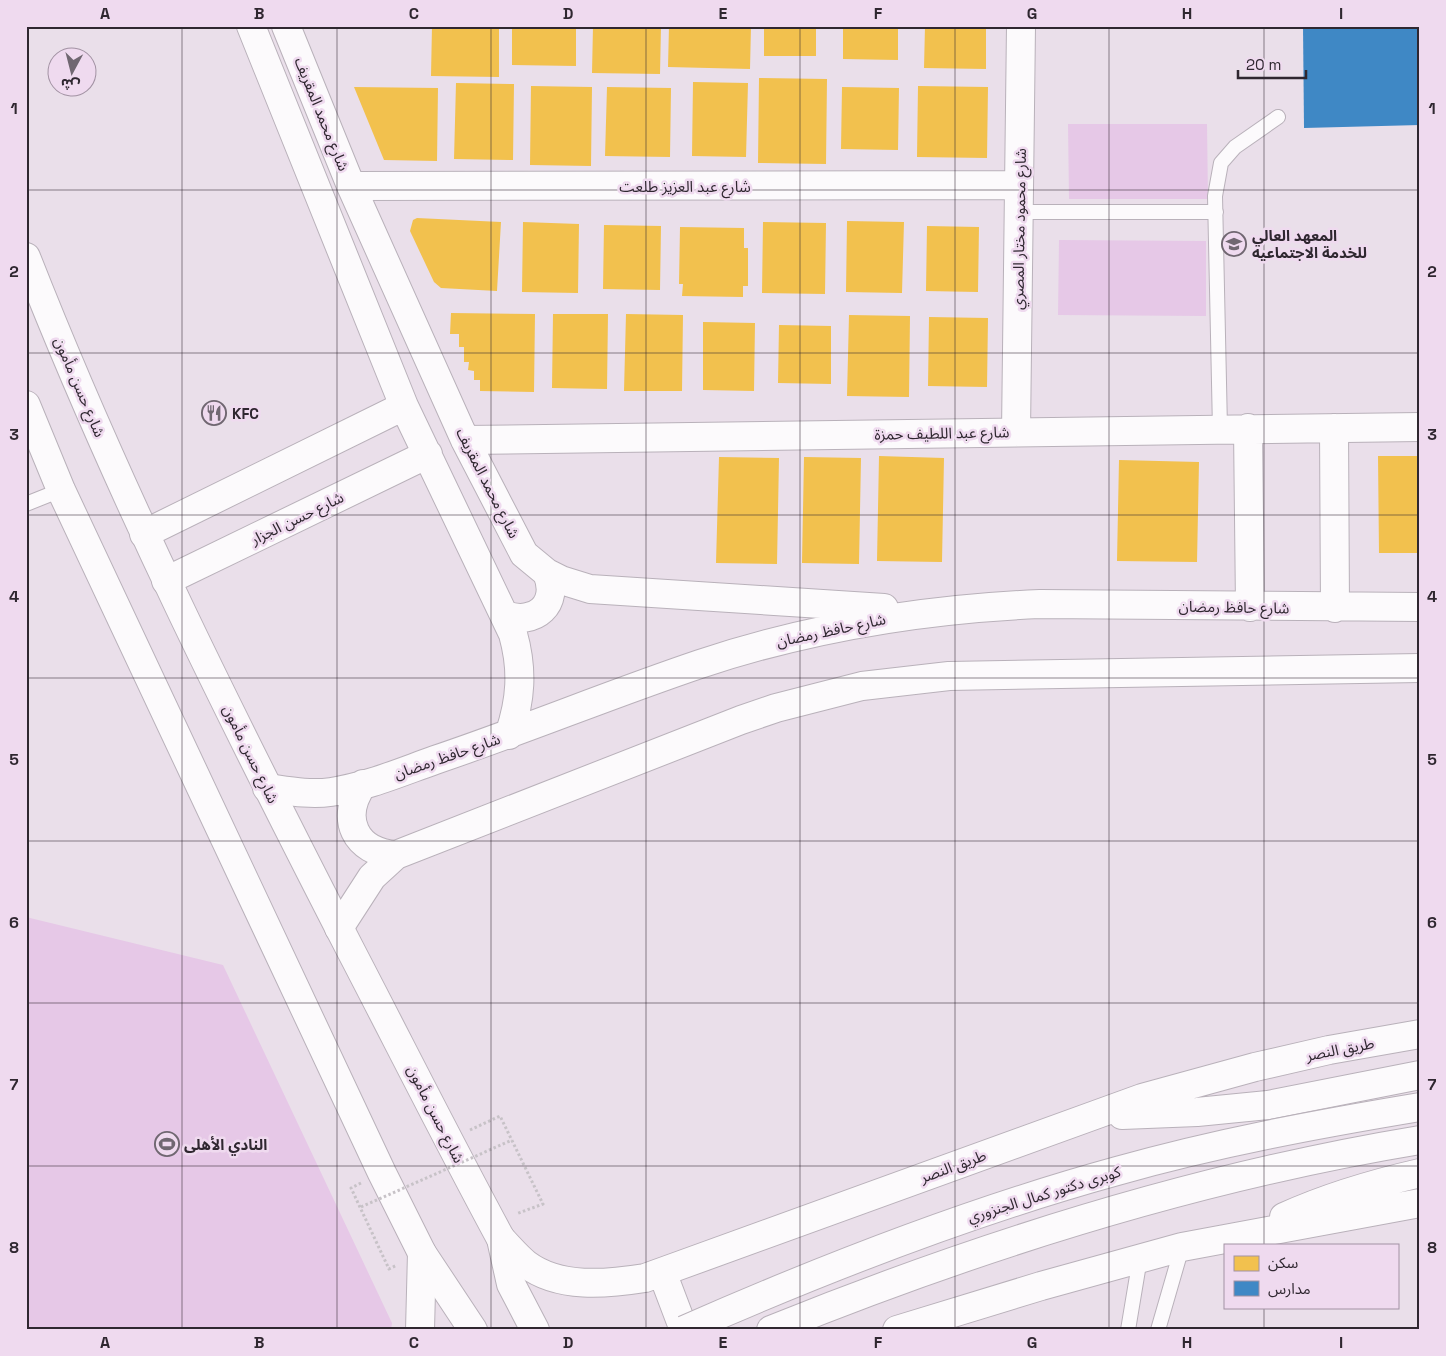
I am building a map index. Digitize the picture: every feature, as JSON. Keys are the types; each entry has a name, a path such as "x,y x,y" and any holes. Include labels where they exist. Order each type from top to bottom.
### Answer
{"main road":[{"path":"251,26 404,406 505,616 519,654 520,695 509,735"},
{"name":"شارع محمد المقريف","path":"286,26 351,186 465,440 524,554 547,573 561,580 590,589 933,612"},
{"name":"شارع محمود مختار المصري","path":"1016,432 1021,26"},
{"name":"شارع عبد العزيز طلعت","path":"351,186 1019,198"},
{"name":"شارع حسن مأمون","path":"26,257 90,412 166,581 267,788 501,1239"},
{"path":"26,405 61,490 382,1173 422,1253 472,1325"},
{"path":"144,534 404,406"},
{"name":"شارع عبد اللطيف حمزة","path":"465,440 1420,427"},
{"path":"1248,428 1250,607"},
{"path":"1334,428 1335,608"},
{"name":"شارع حسن الجزار","path":"166,581 428,454"},
{"path":"505,616 522,619 539,613 549,599 550,581 547,573"},
{"name":"شارع حافظ رمضان","path":"267,788 305,794 332,792 363,784 509,735 699,664 758,646 827,629 933,612 1040,604 1335,608 1420,607"},
{"path":"339,928 372,877 396,855 740,720 785,705 862,686 949,676 1420,668"},
{"path":"363,784 355,796 351,810 355,831 368,848 382,854 396,855"},
{"name":"طريق النصر","path":"501,1239 525,1264 556,1278 590,1283 627,1281 662,1272 1087,1116 1199,1081 1329,1050 1420,1034"},
{"path":"1087,1116 1198,1112 1268,1105 1420,1076"},
{"name":"كوبرى دكتور كمال الجنزوري","path":"684,1330 843,1263 1016,1201 1116,1171 1212,1147 1311,1126 1420,1107"},
{"path":"771,1330 941,1264 1126,1205 1226,1178 1327,1155 1420,1140"},
{"path":"1243,1234 1320,1200 1365,1185 1420,1173"},
{"path":"898,1330 1182,1247 1420,1202"},
{"path":"501,1239 511,1284 535,1330"},
{"path":"420,1330 422,1253"},
{"path":"662,1272 684,1330"}],"lane":[{"path":"1220,429 1215,196 1221,163 1235,147 1278,117"},
{"path":"1019,198 1216,212"},
{"path":"26,504 61,490"},
{"path":"1158,1330 1182,1247"},
{"path":"1128,1330 1140,1258"}],"path":[{"path":"450,1140 500,1116 543,1204"},
{"path":"360,1206 512,1140"},
{"path":"351,1188 389,1269"}],"shaded area":[{"path":"1068,124 1207,124 1208,199 1069,199"},
{"path":"1059,240 1206,241 1206,316 1058,315"},
{"name":"النادي الأهلى","path":"26,917 223,965 392,1323 391,1330 26,1330"}],"building: سكن":[{"path":"432,26 499,26 499,77 431,76"},
{"path":"512,26 576,26 576,66 512,65"},
{"path":"593,26 661,26 660,74 592,73"},
{"path":"669,26 751,26 750,69 668,67"},
{"path":"764,26 816,26 816,56 764,56"},
{"path":"843,26 898,26 898,60 843,59"},
{"path":"925,26 986,26 986,69 924,68"},
{"path":"759,78 827,79 826,164 758,163"},
{"path":"693,82 748,83 746,157 692,156"},
{"path":"456,83 514,84 513,160 454,159"},
{"path":"531,86 592,87 591,166 530,165"},
{"path":"918,86 988,87 987,158 917,157"},
{"path":"354,87 438,88 437,161 384,160"},
{"path":"607,87 671,88 670,157 605,156"},
{"path":"842,87 899,88 898,150 841,149"},
{"path":"417,218 501,222 497,291 441,288 434,282 410,231 413,220"},
{"path":"847,221 904,222 902,293 846,292"},
{"path":"523,222 579,224 578,293 522,292"},
{"path":"763,222 826,223 825,294 762,293"},
{"path":"604,225 661,226 660,290 603,289"},
{"path":"927,226 979,227 978,292 926,291"},
{"path":"680,227 744,228 744,248 748,248 748,286 743,286 743,297 682,296 683,284 679,284"},
{"path":"451,313 535,314 534,392 480,391 480,380 474,380 474,371 468,370 469,362 464,362 464,347 459,347 459,334 450,334"},
{"path":"553,314 608,314 607,389 552,388"},
{"path":"626,314 683,315 682,391 624,391"},
{"path":"849,315 910,316 909,397 847,396"},
{"path":"929,317 988,318 987,387 928,386"},
{"path":"703,322 755,323 754,391 703,390"},
{"path":"779,325 831,326 831,384 778,383"},
{"path":"879,456 944,458 942,562 877,561"},
{"path":"1378,456 1420,456 1420,553 1379,553"},
{"path":"719,457 779,458 777,564 716,563"},
{"path":"804,457 861,458 859,564 802,563"},
{"path":"1119,460 1199,462 1197,562 1117,561"}],"building: مدارس":[{"path":"1303,26 1420,26 1420,125 1304,128"}],"place":[{"name":"المعهد العالي للخدمة الاجتماعيه","path":"1234,244"},
{"name":"KFC","path":"214,413"},
{"name":"النادي الأهلى","path":"167,1144"}]}
